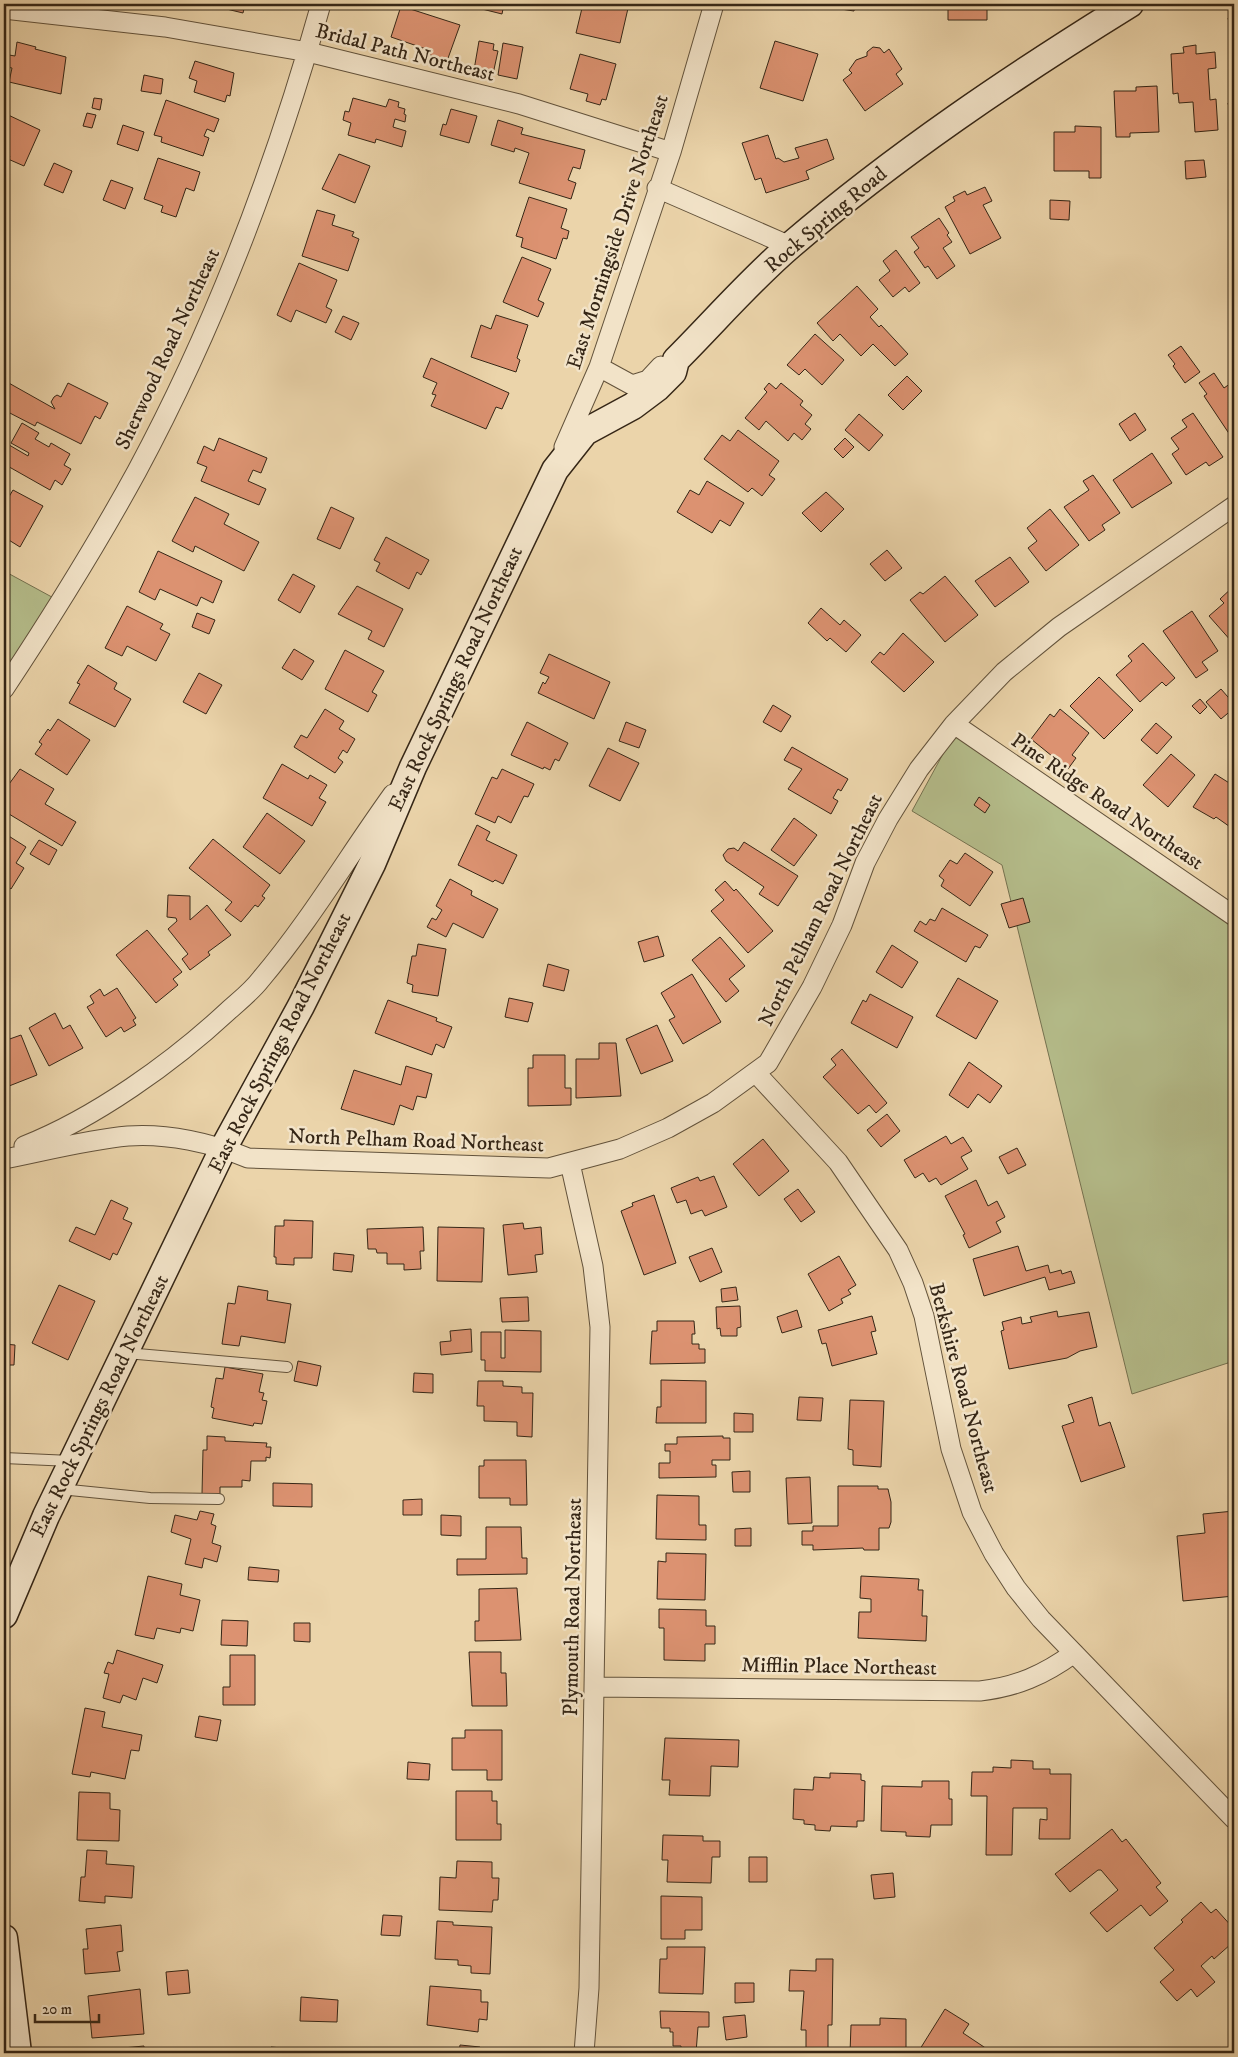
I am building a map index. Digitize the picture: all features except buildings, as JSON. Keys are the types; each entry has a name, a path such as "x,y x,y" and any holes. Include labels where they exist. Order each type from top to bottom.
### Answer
{"street":[{"name":"Sherwood Road Northeast","path":"4,689 61,602 137,470 204,332 262,190 308,52 321,4"},
{"name":"East Morningside Drive Northeast","path":"555,470 599,367 671,152 714,4"},
{"name":"Rock Spring Road","path":"555,470 585,432 633,406 658,388 673,372 676,360 790,246 897,159 1069,42 1130,4"},
{"name":"Bridal Path Northeast","path":"4,9 165,27 308,52 519,104 671,152"},
{"path":"658,188 790,246"},
{"path":"599,367 632,386 648,380 661,366 676,360"},
{"name":"East Rock Springs Road Northeast","path":"4,1615 10,1587 223,1148 301,1006 372,864 413,766 555,470"},
{"name":"North Pelham Road Northeast","path":"4,1159 130,1136 175,1138 223,1148 248,1158 549,1168 570,1164 620,1148 668,1128 713,1103 768,1063 812,987 842,925 865,863 888,819 919,769 954,724 1004,672 1059,627 1234,506"},
{"name":"Pine Ridge Road Northeast","path":"954,724 1234,916"},
{"path":"4,1154 46,1137 87,1115 204,1033 252,989 313,910 413,766"},
{"name":"Berkshire Road Northeast","path":"756,1073 838,1162 898,1250 913,1283 924,1316 951,1449 972,1512 994,1554 1016,1588 1041,1619 1234,1819"},
{"name":"Plymouth Road Northeast","path":"570,1164 593,1266 600,1327 589,1988 584,2053"},
{"name":"Mifflin Place Northeast","path":"595,1687 980,1692 1004,1688 1030,1680 1052,1669 1074,1653"},
{"path":"4,1938 18,2053"}],"lane":[{"path":"125,1353 287,1367"},
{"path":"4,1458 72,1461"},
{"path":"59,1489 150,1498 218,1499"}],"green space":[{"path":"4,571 61,602 4,689"},
{"path":"956,730 1234,928 1234,1361 1132,1394 1002,865 912,811"}]}
